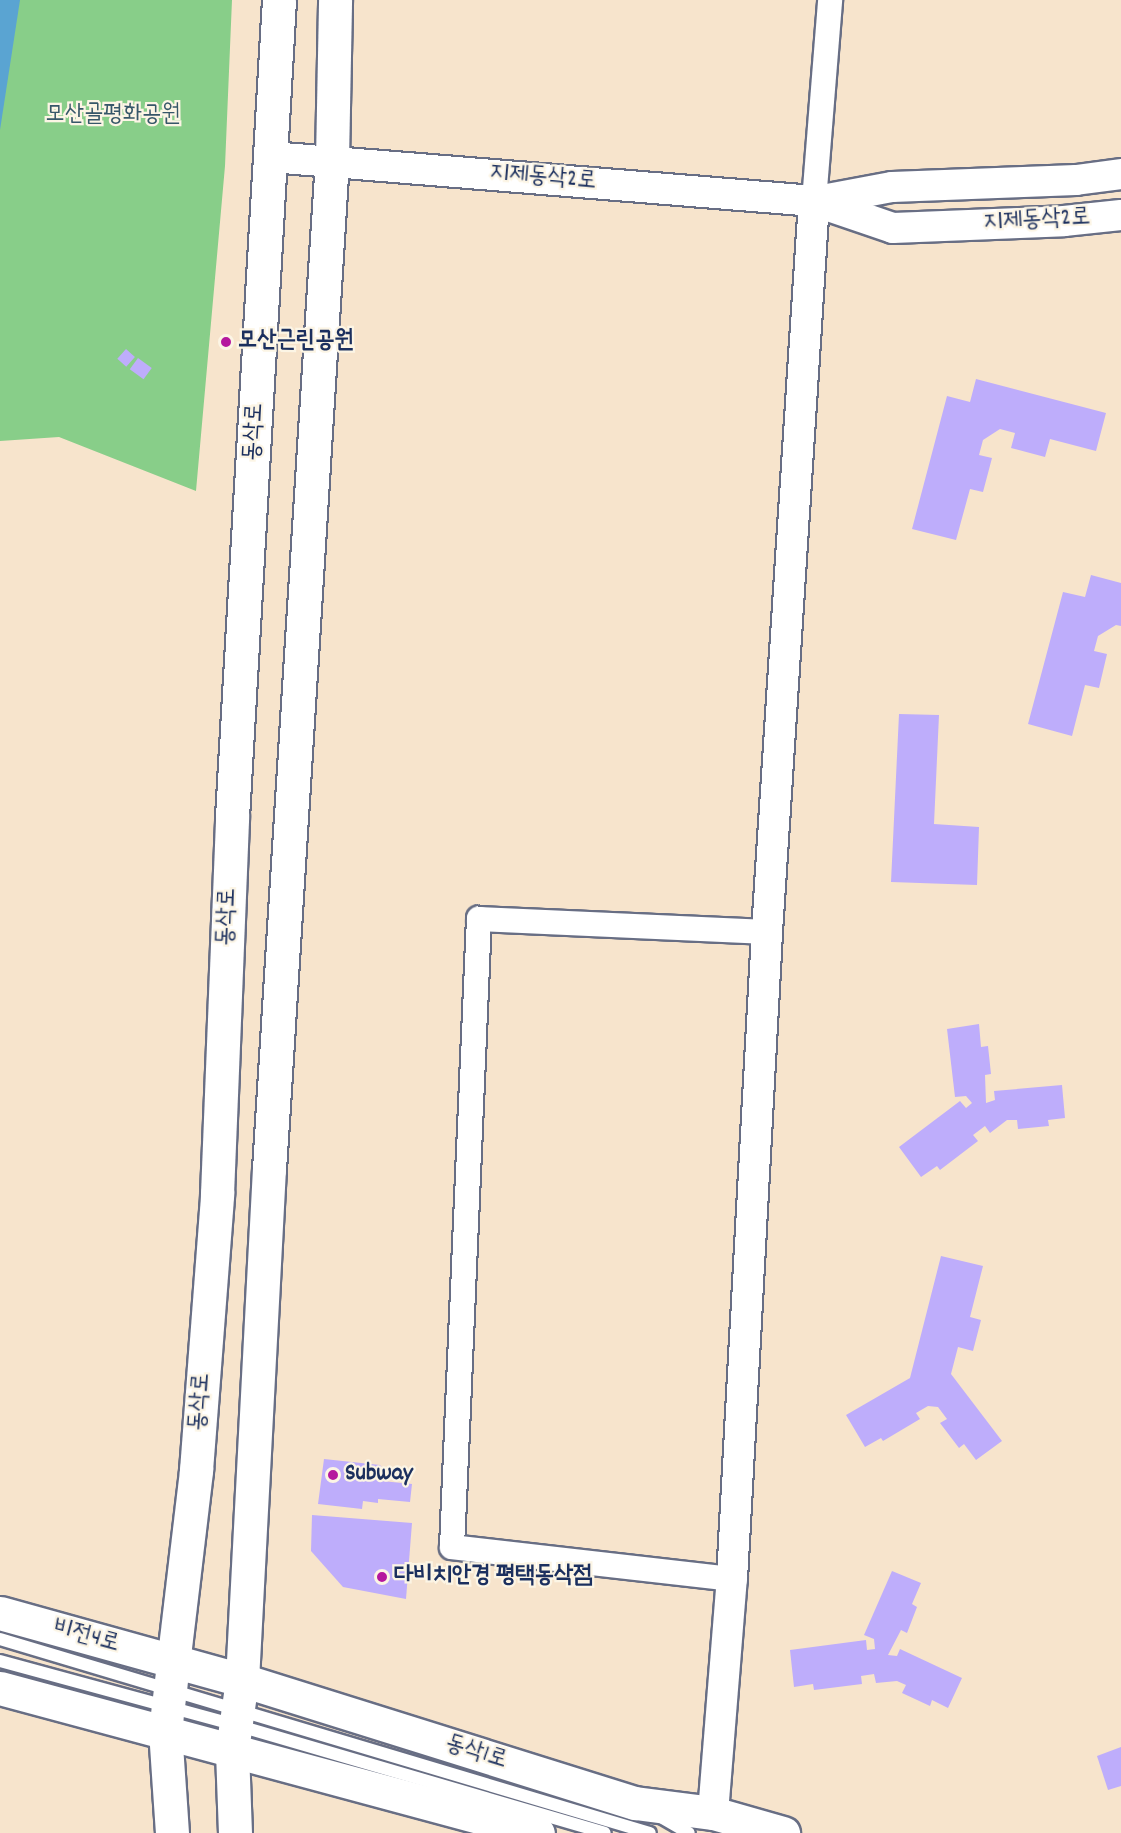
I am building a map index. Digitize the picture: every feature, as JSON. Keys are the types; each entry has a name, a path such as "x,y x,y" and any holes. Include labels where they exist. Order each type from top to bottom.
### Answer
{"main road":[{"name":"동삭로","path":"172,1833 168,1696 196,1470 217,1194 233,806 279,0"},
{"path":"235,1833 237,1716 332,160 335,0"},
{"name":"비전4로","path":"0,1613 168,1696"},
{"path":"0,1688 168,1696"},
{"name":"동삭1로","path":"168,1696 237,1716 635,1803 701,1823 783,1833"},
{"name":"동삭1로","path":"168,1696 237,1716 538,1833"}],"street":[{"path":"701,1823 732,1580 767,932 814,201 830,0"},
{"name":"지제동삭2로","path":"271,157 332,160 814,201 893,228 1064,221 1121,215"},
{"name":"지제동삭2로","path":"814,201 891,187 1076,180 1121,174"},
{"path":"732,1580 452,1547 479,919 767,932"}],"lane":[{"path":"0,1639 168,1696"},
{"path":"0,1661 168,1696"},
{"path":"237,1716 605,1833"},
{"path":"237,1716 650,1833"}],"green space":[{"name":"모산골평화공원","path":"0,0 232,0 225,166 196,491 59,437 0,441"}],"water":[{"path":"0,0 20,0 0,130"}],"building":[{"path":"126,349 135,357 126,367 117,359"},
{"path":"138,358 152,368 144,379 130,369"},
{"path":"976,379 1106,413 1096,451 1050,439 1045,457 1011,448 1015,433 1000,429 983,440 979,455 992,458 983,492 970,489 956,540 912,529 947,396 970,402"},
{"path":"1091,575 1121,583 1121,626 1116,625 1098,636 1094,651 1107,654 1099,688 1085,685 1072,736 1028,724 1063,592 1085,597"},
{"path":"899,714 939,715 934,824 979,827 977,885 891,882"},
{"path":"979,1024 981,1047 988,1046 991,1074 985,1075 986,1103 995,1100 994,1091 1062,1085 1065,1118 1048,1120 1049,1126 1018,1129 1017,1120 1007,1120 990,1133 985,1126 973,1135 978,1141 940,1170 937,1166 921,1177 899,1147 960,1101 966,1108 972,1103 966,1096 955,1097 947,1029"},
{"path":"941,1256 983,1266 970,1317 981,1320 973,1351 958,1347 951,1374 1002,1441 976,1460 964,1444 959,1448 940,1423 947,1419 938,1407 928,1406 916,1413 920,1419 883,1441 881,1438 865,1447 846,1415 910,1378"},
{"path":"324,1459 380,1465 383,1469 382,1481 412,1484 410,1502 378,1499 378,1503 363,1501 362,1509 318,1504"},
{"path":"312,1515 412,1523 406,1599 343,1587 311,1551"},
{"path":"892,1571 921,1583 912,1604 917,1607 907,1633 901,1630 888,1655 897,1656 900,1649 962,1678 948,1708 932,1700 930,1706 902,1693 906,1685 897,1681 876,1683 874,1674 861,1676 862,1684 814,1690 813,1684 794,1687 790,1650 866,1640 867,1650 875,1649 874,1639 864,1635"},
{"path":"1121,1747 1121,1786 1108,1790 1097,1756"}],"place":[{"name":"모산근린공원","path":"226,342"},
{"name":"Subway","path":"333,1475"},
{"name":"다비치안경 평택동삭점","path":"382,1577"}]}
